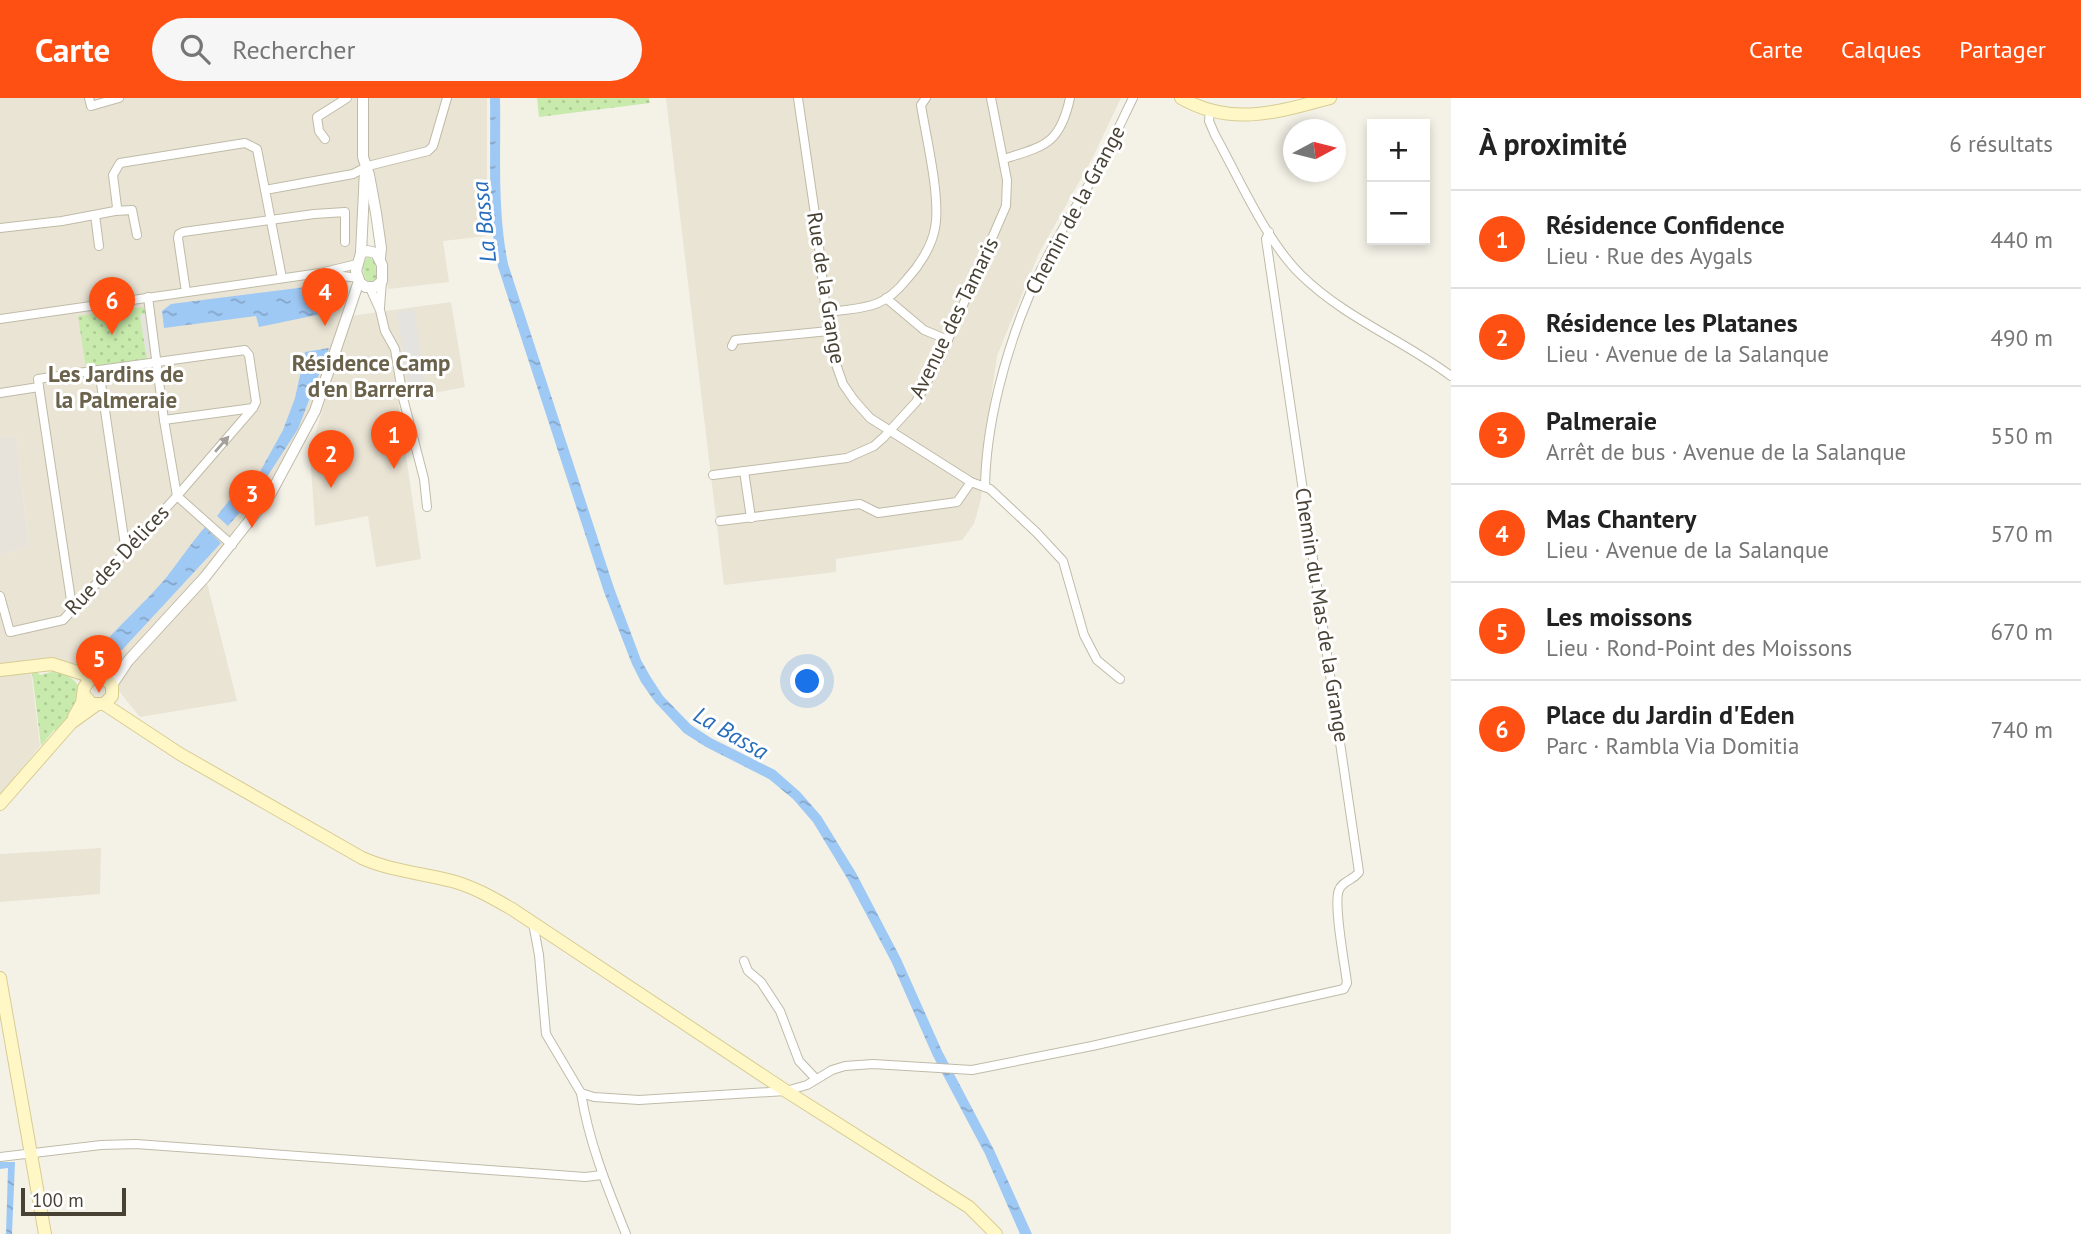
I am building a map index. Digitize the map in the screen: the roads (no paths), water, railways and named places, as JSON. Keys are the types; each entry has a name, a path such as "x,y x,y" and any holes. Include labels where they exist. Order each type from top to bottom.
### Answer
{"main road":[{"path":"1181,98 1210,111 1238,116 1274,112 1330,98"},
{"path":"0,670 40,664 61,666 99,691 129,719 180,754 362,858 379,866 473,888 512,909 786,1091 969,1208 996,1234"},
{"path":"0,804 99,691"},
{"path":"0,978 45,1234"}],"street":[{"path":"89,98 91,106 119,98"},
{"path":"325,139 318,131 317,117 347,98"},
{"path":"363,98 363,157 381,248 383,291 380,310"},
{"path":"265,190 353,174 428,151 433,146 447,98"},
{"name":"Rue de la Grange","path":"798,98 832,354 843,384 853,400 870,418 971,482 985,487"},
{"path":"826,313 864,307 886,298 897,292 916,270 935,228 936,201 921,105 926,98"},
{"name":"Avenue des Tamaris","path":"713,475 847,458 874,446 916,402 948,340 1006,206 1008,193 1004,159 991,98"},
{"path":"1004,159 1031,153 1053,138 1066,118 1070,98"},
{"name":"Chemin de la Grange","path":"985,487 986,456 1006,361 1029,296 1051,251 1102,162 1133,98"},
{"path":"1210,111 1209,121 1215,135 1269,232 1298,273 1331,301 1451,376"},
{"path":"115,211 117,207 113,175 120,163 245,143 257,149 282,278"},
{"path":"366,168 363,175 359,259 363,284 380,310 385,331 395,349 424,479 427,507"},
{"path":"0,228 132,210 137,235"},
{"path":"186,292 179,234 345,212 345,242"},
{"path":"362,215 376,213"},
{"path":"94,215 99,246"},
{"name":"Chemin du Mas de la Grange","path":"816,1079 845,1066 873,1064 972,1070 1344,989 1347,983 1338,909 1339,890 1356,878 1359,872 1266,239 1269,232"},
{"path":"0,318 320,274 372,251 380,258"},
{"path":"320,274 363,284 382,281"},
{"path":"99,691 232,545 271,494 312,419 334,359 348,307 363,284"},
{"path":"148,297 177,496 232,545"},
{"path":"886,298 924,330 948,340"},
{"path":"732,346 735,340 829,331"},
{"path":"75,609 71,600 38,379 246,350 256,402 253,408 164,420"},
{"path":"99,370 126,552"},
{"path":"0,393 39,387"},
{"name":"Rue des Délices","path":"0,596 10,632 63,620 177,496 253,408"},
{"path":"744,471 751,518"},
{"path":"720,522 860,504 878,513 957,502 971,482"},
{"path":"985,487 1037,533 1063,561 1084,635 1097,660 1120,679"},
{"path":"533,923 539,955 546,1034 581,1093 586,1124 602,1175 626,1234"},
{"path":"581,1093 594,1097 639,1100 786,1091 807,1085 816,1079 799,1061 775,1003 761,982 748,971 744,961"},
{"path":"0,1157 102,1145 135,1144 445,1168 585,1177 602,1175"}],"water":[{"path":"490,98 500,98 501,202 508,264 614,588 641,660 663,696 691,725 775,770 800,792 821,816 856,873 901,959 942,1051 994,1150 1032,1234 1020,1234 985,1154 933,1056 892,963 847,878 813,822 793,799 769,779 684,733 655,702 632,664 604,592 498,267 491,204"},
{"path":"330,284 342,286 336,311 259,327 256,316 164,328 162,311 171,304"},
{"path":"329,348 298,429 256,494 228,526 217,516 231,498 248,488 256,479 283,430 295,398 305,352"},
{"path":"205,527 221,543 108,663 98,664 91,659 165,579"},
{"path":"0,1162 15,1162 12,1234 6,1234 8,1168 0,1169"}],"place":[{"name":"Mas Chantery","path":"325,326"},
{"name":"Place du Jardin d'Eden","path":"112,335"},
{"name":"Résidence Confidence","path":"394,469"},
{"name":"Résidence les Platanes","path":"331,488"},
{"name":"Palmeraie","path":"252,528"},
{"name":"Les moissons","path":"99,693"}],"district":[{"name":"Résidence Camp d'en Barrerra","path":"371,376"},
{"name":"Les Jardins de la Palmeraie","path":"116,387"}],"water label":[{"name":"La Bassa","path":"484,222"},
{"name":"La Bassa","path":"731,733"}]}
